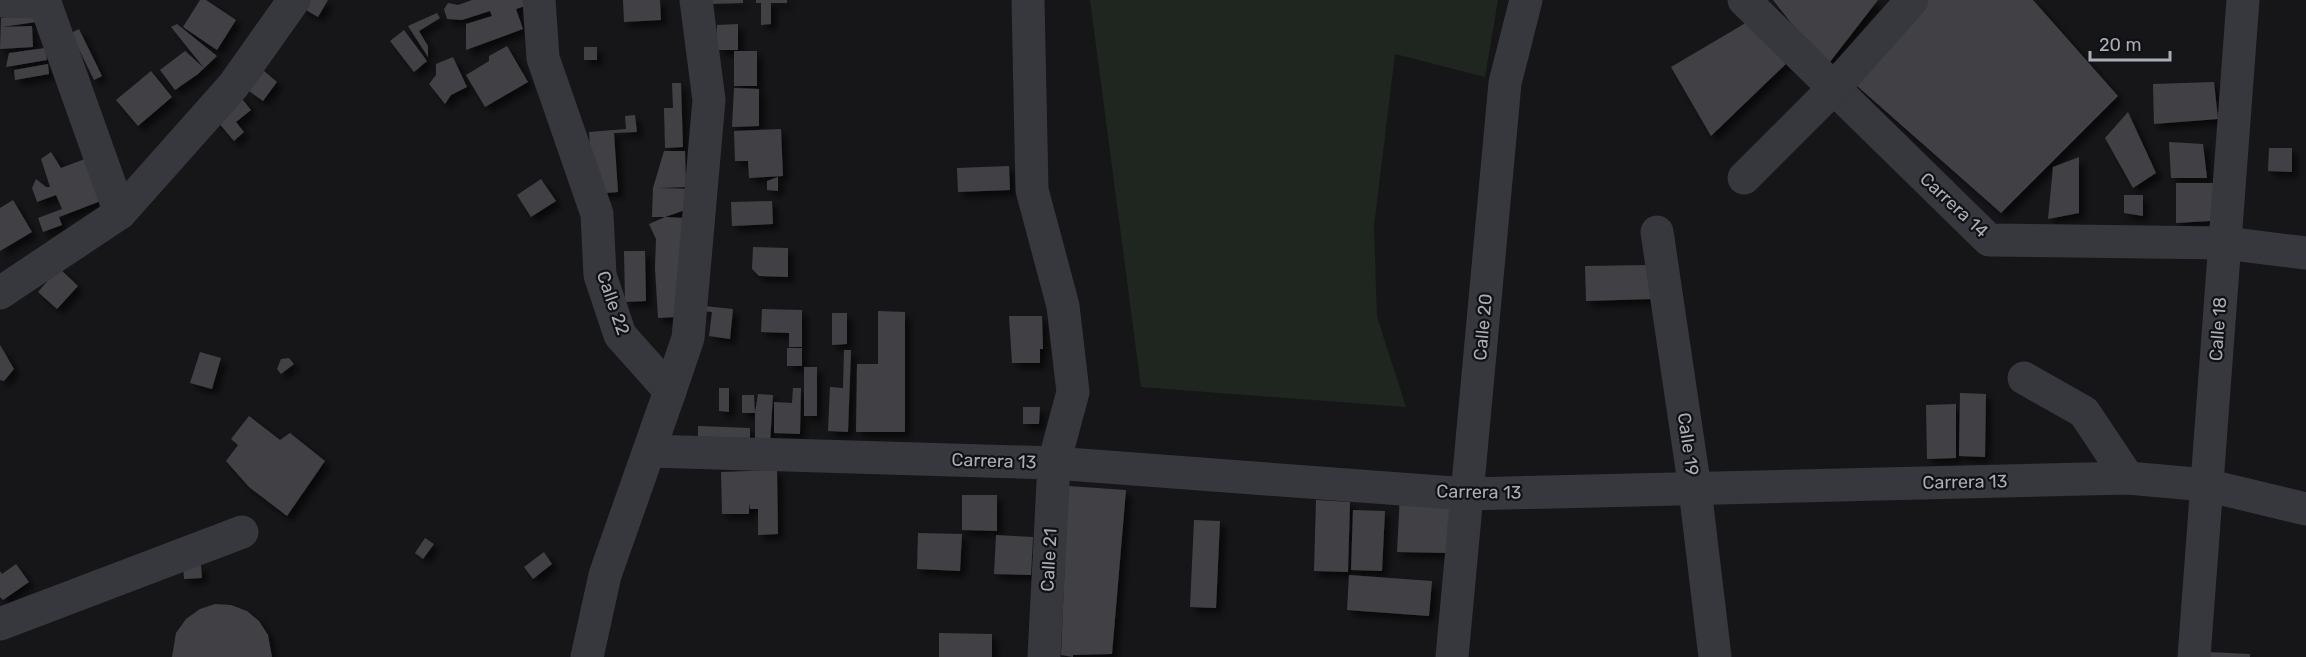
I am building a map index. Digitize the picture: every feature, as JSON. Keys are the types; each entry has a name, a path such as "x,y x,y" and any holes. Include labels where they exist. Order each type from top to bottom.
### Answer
{"street":[{"path":"0,293 120,213 233,86 294,0"},
{"name":"Calle 22","path":"539,0 543,58 597,214 600,275 620,335 670,391"},
{"path":"587,657 605,575 688,338 709,100 696,0"},
{"name":"Calle 21","path":"1028,0 1032,190 1063,306 1073,392 1054,463 1044,657"},
{"name":"Calle 20","path":"1452,657 1505,83 1526,0"},
{"name":"Carrera 14","path":"1744,0 1833,90 1989,240 2224,243 2306,253"},
{"path":"1744,178 1833,90 1912,0"},
{"name":"Calle 18","path":"2194,657 2243,0"},
{"path":"0,1 44,1 120,213"},
{"name":"Calle 19","path":"1657,232 1695,489 1715,657"},
{"path":"2024,378 2084,412 2128,478"},
{"name":"Carrera 13","path":"650,451 1054,463 1467,494 2128,478 2206,485 2306,509"},
{"path":"0,624 242,532"}],"shaded area":[{"path":"1090,0 1498,0 1485,77 1395,54 1374,226 1377,317 1406,407 1141,387"}],"building":[{"path":"200,0 206,0 236,20 217,50 183,27"},
{"path":"306,0 328,0 318,17 299,6"},
{"path":"472,0 523,0 525,6 516,9 523,29 466,50 466,24 492,16 490,11 462,20 447,19 444,9 448,3 458,5"},
{"path":"623,0 660,0 661,20 624,22"},
{"path":"709,0 743,0 743,3 709,4"},
{"path":"756,0 787,0 787,3 771,3 771,24 761,25 761,3 756,3"},
{"path":"1773,0 1878,0 1826,67"},
{"path":"1927,0 2033,0 2118,96 2001,213 1856,85"},
{"path":"41,12 43,21 2,27 32,26 33,47 0,49 1,18"},
{"path":"437,13 440,18 419,31 428,46 428,57 408,26"},
{"path":"1749,21 1790,60 1711,136 1671,67"},
{"path":"177,24 217,56 198,74 175,90 160,70 185,51 204,68 171,27"},
{"path":"738,24 738,50 717,50 717,25"},
{"path":"79,29 102,76 94,80 71,33"},
{"path":"404,30 427,61 414,72 390,41"},
{"path":"507,46 528,82 485,107 466,75 489,61 489,56"},
{"path":"584,47 597,47 597,60 584,60"},
{"path":"45,48 47,60 6,67 9,53"},
{"path":"734,51 757,51 757,86 734,86"},
{"path":"453,57 467,87 451,95 445,104 429,84 436,75 436,64"},
{"path":"48,64 49,74 15,80 14,70"},
{"path":"151,71 172,97 138,126 116,100"},
{"path":"264,71 277,82 263,101 249,91"},
{"path":"2214,82 2218,119 2154,124 2153,84"},
{"path":"672,83 681,83 683,147 665,148 664,108 673,108"},
{"path":"734,88 759,89 759,126 732,127"},
{"path":"238,94 251,110 236,122 244,132 234,141 213,116"},
{"path":"2128,112 2156,173 2133,188 2105,138"},
{"path":"635,115 637,132 614,133 618,192 593,194 589,132 626,129 625,116"},
{"path":"781,129 783,176 749,178 748,161 735,161 734,131"},
{"path":"2169,142 2203,144 2207,178 2171,178"},
{"path":"2269,148 2292,148 2292,172 2268,171"},
{"path":"664,151 685,151 686,187 659,188 692,189 691,208 665,217 652,217 653,188"},
{"path":"51,152 61,168 90,157 106,199 59,217 62,225 43,232 38,218 62,209 56,195 37,202 32,188 36,179 46,187 50,187 41,159"},
{"path":"2079,157 2079,213 2048,219 2053,167"},
{"path":"1009,166 1010,190 958,192 957,168"},
{"path":"778,177 778,191 767,190 767,181"},
{"path":"541,179 556,201 531,217 517,195"},
{"path":"2176,183 2216,183 2210,221 2176,223"},
{"path":"2124,195 2143,195 2143,216 2124,213"},
{"path":"13,200 32,232 0,251 0,208"},
{"path":"772,201 773,224 732,226 731,202"},
{"path":"665,217 683,218 676,317 658,318 656,239 649,224"},
{"path":"753,247 788,248 788,277 759,276 752,269"},
{"path":"624,251 645,251 646,301 625,302"},
{"path":"1650,265 1651,299 1586,301 1585,266"},
{"path":"59,268 78,286 57,309 38,292"},
{"path":"704,306 733,309 730,339 709,336 712,312 703,311"},
{"path":"762,309 802,310 802,347 789,347 789,333 761,332"},
{"path":"878,311 905,312 905,432 856,432 857,364 878,364"},
{"path":"832,313 847,313 847,344 832,345"},
{"path":"1009,316 1042,316 1043,349 1040,349 1040,363 1012,363"},
{"path":"0,345 14,369 4,381 0,380"},
{"path":"787,348 802,348 802,366 787,366"},
{"path":"844,350 851,350 848,432 828,431 830,387 843,388"},
{"path":"200,352 221,358 212,389 190,383"},
{"path":"289,358 294,364 281,374 277,369 281,359"},
{"path":"804,367 817,367 817,416 804,416"},
{"path":"719,388 729,388 729,412 719,411"},
{"path":"793,388 801,388 800,434 774,433 774,402 792,403"},
{"path":"1960,393 1986,394 1985,457 1959,456"},
{"path":"758,394 773,395 770,444 755,443 755,413"},
{"path":"742,395 754,395 755,413 742,413"},
{"path":"1956,404 1956,458 1927,459 1926,405"},
{"path":"1023,407 1040,407 1039,424 1023,424"},
{"path":"249,416 280,440 290,433 325,461 287,516 249,487 226,461 238,445 231,439"},
{"path":"698,426 750,428 750,444 698,443"},
{"path":"777,470 778,534 758,535 758,509 750,509 749,502 749,514 722,514 721,472"},
{"path":"1068,486 1126,490 1112,654 1073,655 1073,657 1061,655"},
{"path":"1400,494 1453,500 1448,553 1397,552"},
{"path":"962,495 997,495 997,531 962,530"},
{"path":"1316,500 1350,502 1348,572 1314,571"},
{"path":"1353,510 1385,511 1382,571 1351,570"},
{"path":"1194,520 1220,521 1216,608 1190,607"},
{"path":"918,533 962,534 960,571 917,569"},
{"path":"996,535 1033,537 1031,575 994,574"},
{"path":"425,538 434,544 423,559 415,553"},
{"path":"544,552 552,564 533,579 524,567"},
{"path":"16,564 29,582 3,600 0,597 0,571 2,574"},
{"path":"201,565 202,578 184,579 183,566"},
{"path":"1349,575 1432,581 1429,616 1347,610"},
{"path":"215,604 231,605 247,611 259,621 268,635 272,657 172,657 176,633 186,619 200,609"},
{"path":"939,633 992,634 992,657 939,657"},
{"path":"2209,652 2250,654 2250,657 2209,657"}]}
